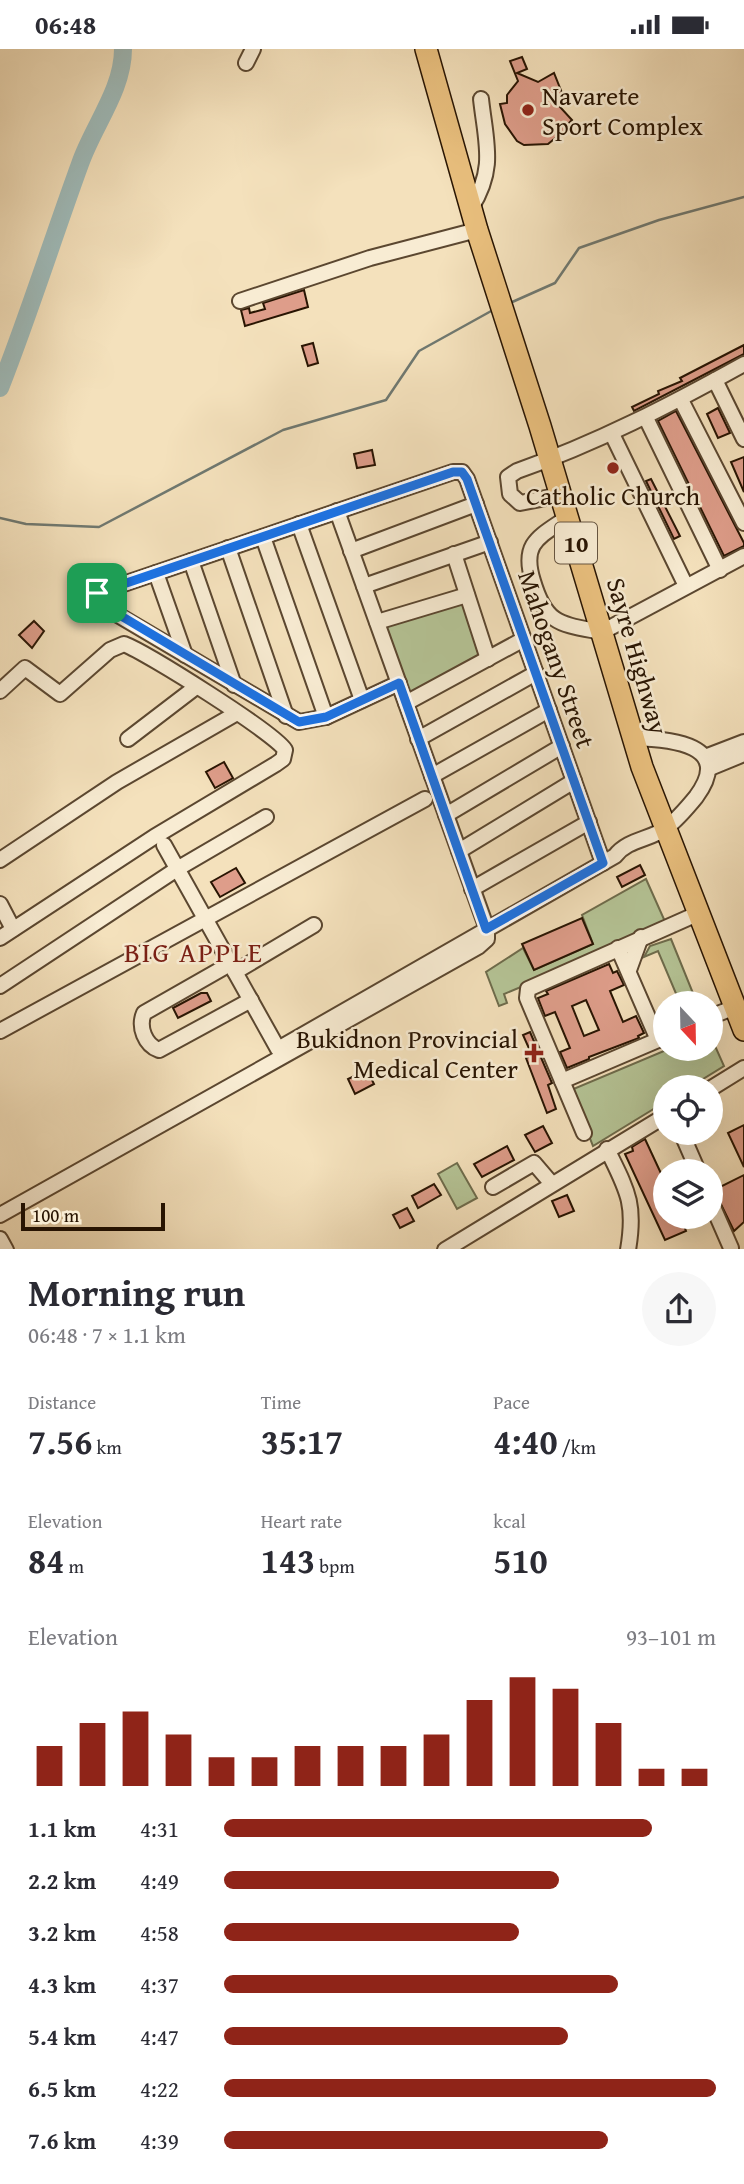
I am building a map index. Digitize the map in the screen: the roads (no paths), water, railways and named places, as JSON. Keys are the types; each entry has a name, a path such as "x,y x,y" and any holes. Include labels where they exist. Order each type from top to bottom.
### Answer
{"highway":[{"name":"Sayre Highway","path":"426,49 477,230 602,632 657,833 697,914 739,1010"}],"street":[{"path":"246,63 253,49"},
{"path":"471,208 484,188 488,175 481,99"},
{"path":"240,301 370,258 477,230"},
{"path":"561,495 520,503 510,494 508,477 646,418 744,364"},
{"path":"715,380 744,439"},
{"path":"681,400 744,523"},
{"path":"646,418 720,570"},
{"path":"612,434 686,586"},
{"name":"Mahogany Street","path":"337,511 453,472 462,472 477,504 589,822 609,860"},
{"path":"351,551 477,504"},
{"path":"0,1215 478,947 487,939 472,889 432,775 418,739 399,683 337,511 97,593 94,598 185,655 286,716 306,722 326,717 399,683"},
{"path":"568,517 541,535 532,546 526,561 540,605 551,617 564,624 602,632 744,556"},
{"path":"299,524 362,700"},
{"path":"263,537 326,717"},
{"path":"364,586 490,542"},
{"path":"228,548 286,716"},
{"path":"454,554 488,659"},
{"path":"191,561 234,685"},
{"path":"156,573 185,655"},
{"path":"377,622 467,595"},
{"path":"406,703 524,639"},
{"path":"0,691 25,668 56,694 62,693 110,650 124,644 239,715 282,744 285,750 283,759 154,837 0,938"},
{"path":"418,739 536,673"},
{"path":"128,739 196,687"},
{"path":"0,860 117,782 239,715 251,695"},
{"path":"432,775 549,711"},
{"path":"633,739 675,741 707,762 744,754"},
{"path":"164,845 278,1049 609,860 623,856 646,843 680,817 701,790 707,762 744,742"},
{"path":"446,815 562,746"},
{"path":"458,851 574,781"},
{"path":"0,1031 204,917 425,799"},
{"path":"0,986 177,869 266,817"},
{"path":"472,889 589,822"},
{"path":"0,904 13,929"},
{"path":"584,1133 527,998 528,989 697,914"},
{"path":"251,1000 159,1050 149,1045 142,1028 144,1013 314,925"},
{"path":"629,970 641,937"},
{"path":"618,948 653,1019"},
{"path":"562,1081 653,1042"},
{"path":"723,1081 744,1068"},
{"path":"445,1249 653,1123"},
{"path":"607,1149 629,1194 632,1211 628,1249"},
{"path":"493,1187 534,1163 552,1184"},
{"path":"722,1229 730,1249 744,1237"},
{"path":"0,1239 6,1249"}],"waterway":[{"path":"0,388 80,164 113,93 122,64 123,49"},
{"path":"510,303 555,283 579,248 659,220 744,197"},
{"path":"0,518 26,524 99,527 283,430 386,400 419,351 493,310"}],"place":[{"name":"Navarete Sport Complex","path":"528,110"},
{"name":"Catholic Church","path":"613,468"},
{"name":"Bukidnon Provincial Medical Center","path":"534,1053"}],"district":[{"name":"BIG APPLE","path":"194,951"}]}
